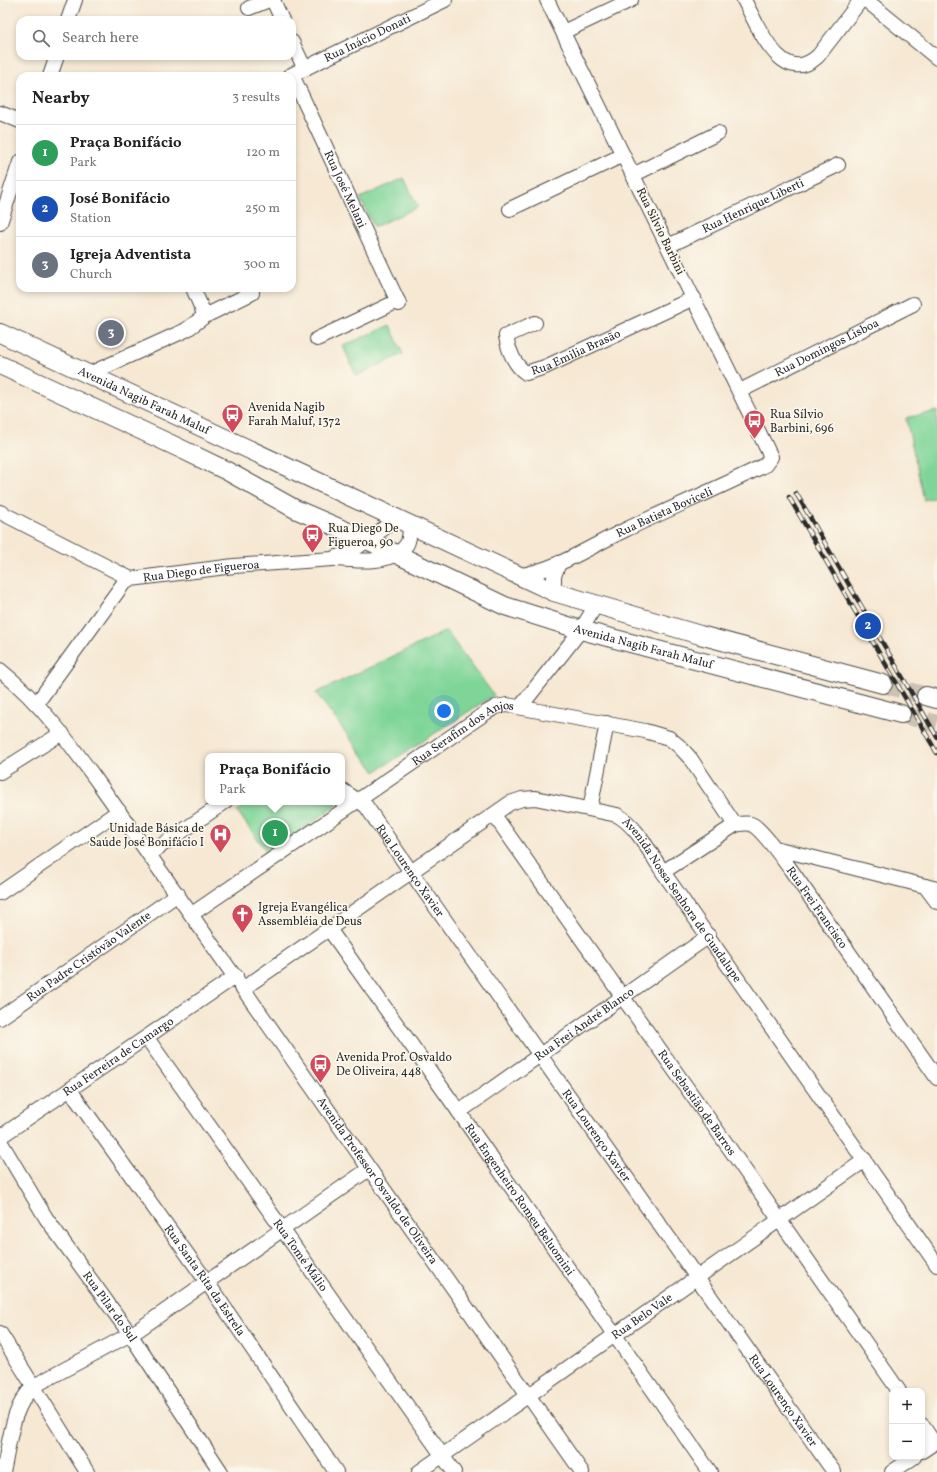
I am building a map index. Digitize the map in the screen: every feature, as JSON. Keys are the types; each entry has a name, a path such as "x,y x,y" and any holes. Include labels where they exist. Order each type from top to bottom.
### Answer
{"main road":[{"name":"Avenida Nagib Farah Maluf","path":"0,333 516,576 554,592 700,635 883,684"},
{"name":"Avenida Nagib Farah Maluf","path":"0,365 227,471 295,509 367,540 505,606 581,630 901,714"}],"street":[{"path":"69,16 75,0"},
{"path":"249,8 269,0"},
{"path":"273,0 280,16"},
{"name":"Rua Inácio Donati","path":"296,73 445,0"},
{"name":"Rua Silvio Barbini","path":"547,0 771,455 769,462"},
{"path":"563,32 631,0"},
{"path":"744,0 777,55 786,63 793,66 810,63 818,56 862,0"},
{"path":"866,0 937,58"},
{"path":"51,72 56,60"},
{"name":"Rua José Melani","path":"294,60 295,72"},
{"name":"Rua José Melani","path":"296,76 321,142 374,255 399,302 317,339"},
{"path":"0,113 16,119"},
{"path":"633,175 718,133"},
{"path":"510,208 623,155"},
{"name":"Rua Henrique Liberti","path":"668,246 838,165"},
{"path":"0,223 16,181"},
{"path":"195,292 205,316"},
{"path":"89,374 186,330 205,316 252,292"},
{"name":"Rua Emilia Brasão","path":"535,322 506,336 507,345 519,369 526,374 545,367 694,298"},
{"name":"Rua Domingos Lisboa","path":"740,391 913,304"},
{"name":"Rua Batista Boviceli","path":"516,576 534,573 559,564 620,532 769,462"},
{"path":"0,512 131,579"},
{"path":"367,540 404,522 407,543 395,554"},
{"name":"Rua Diego de Figueroa","path":"332,559 346,555 367,540"},
{"name":"Rua Diego de Figueroa","path":"37,703 118,590 123,584 131,579 234,566 332,559 360,561 382,559 395,554"},
{"path":"554,592 554,576 559,564"},
{"path":"521,706 581,630 596,605"},
{"name":"Avenida Professor Osvaldo de Oliveira","path":"1,672 22,688 37,703 62,733 119,810 582,1472"},
{"name":"Rua Serafim dos Anjos","path":"192,914 487,712 496,707 507,704 607,723 663,736 679,746 690,758 735,824"},
{"path":"590,810 607,723"},
{"path":"0,772 62,733"},
{"path":"345,792 360,800"},
{"name":"Avenida Nossa Senhora de Guadalupe","path":"240,982 329,929 510,803 522,799 535,798 617,815 624,818 664,872 937,1265"},
{"name":"Rua Lourenço Xavier","path":"360,800 366,806 411,872 541,1054 834,1472"},
{"path":"150,854 221,805"},
{"path":"0,893 119,810"},
{"name":"Rua Sebastião de Barros","path":"494,815 624,997 897,1388"},
{"name":"Rua Frei Francisco","path":"735,824 746,823 753,825 775,848 937,1078"},
{"path":"664,872 735,824"},
{"path":"775,848 931,887 937,902"},
{"name":"Rua Padre Cristóvão Valente","path":"0,1018 178,894"},
{"name":"Rua Engenheiro Romeu Beluomini","path":"329,929 459,1112 710,1472"},
{"name":"Rua Frei André Blanco","path":"459,1112 709,936"},
{"name":"Rua Ferreira de Camargo","path":"0,1137 147,1038 240,982"},
{"name":"Rua Tomé Málio","path":"147,1038 454,1472"},
{"name":"Rua Santa Rita da Estrela","path":"70,1090 207,1282 336,1472"},
{"name":"Rua Pilar do Sul","path":"0,1141 46,1218 130,1334 220,1472"},
{"name":"Rua Belo Vale","path":"419,1472 865,1160"},
{"path":"4,1472 19,1407 25,1395 34,1386 130,1334 369,1169"},
{"path":"0,1333 87,1472"},
{"path":"925,1429 936,1442 925,1449"},
{"path":"892,1472 910,1460"}],"green space":[{"path":"404,178 418,207 374,227 360,198"},
{"path":"390,325 403,354 356,376 343,346"},
{"path":"937,411 937,497 924,500 906,418"},
{"path":"446,631 494,695 375,772 316,693"},
{"path":"246,805 337,805 268,854 237,811"}],"tunnel":[{"path":"883,684 926,696"},
{"path":"901,714 937,724"}],"railway":[{"path":"796,493 937,737"},
{"path":"789,497 937,753"}],"place":[{"name":"Igreja Adventista","path":"111,333"},
{"name":"Avenida Nagib Farah Maluf, 1372","path":"232,434"},
{"name":"Rua Sílvio Barbini, 696","path":"755,440"},
{"name":"Rua Diego De Figueroa, 90","path":"313,554"},
{"name":"José Bonifácio","path":"868,626"},
{"name":"Praça Bonifácio","path":"275,833"},
{"name":"Unidade Básica de Saúde José Bonifácio I","path":"220,854"},
{"name":"Igreja Evangélica Assembléia de Deus","path":"242,934"},
{"name":"Avenida Prof. Osvaldo De Oliveira, 448","path":"321,1084"}]}
